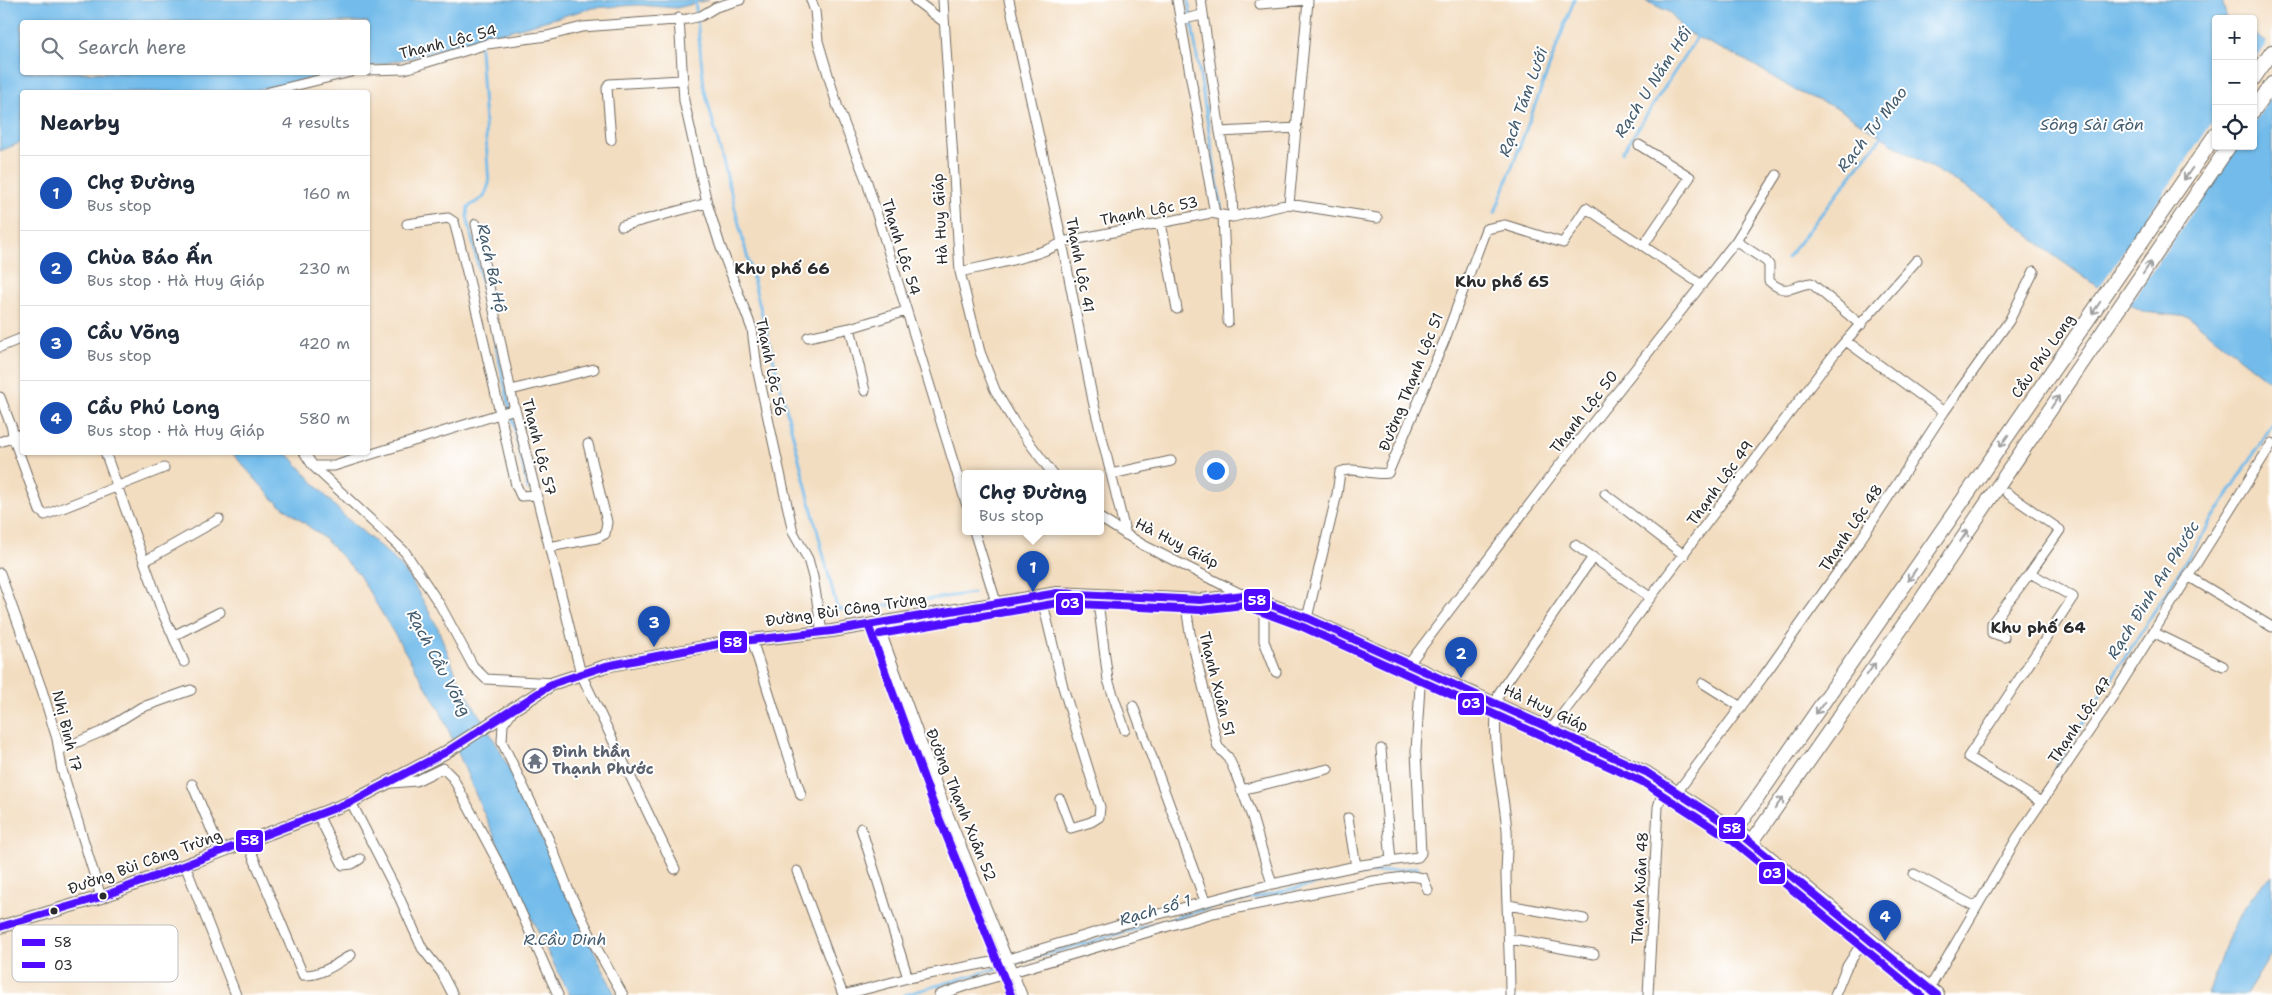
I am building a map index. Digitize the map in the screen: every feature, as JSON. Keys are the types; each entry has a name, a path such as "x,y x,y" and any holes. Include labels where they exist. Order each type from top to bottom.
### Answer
{"main road":[{"path":"2257,73 2272,52"},
{"path":"2257,105 2272,84"},
{"name":"Cầu Phú Long","path":"1735,830 2212,140"},
{"path":"1751,843 1917,606 2226,150"},
{"name":"Hà Huy Giáp","path":"1735,830 1933,992"}],"street":[{"name":"Thạnh Lộc 54","path":"370,70 405,69 486,44 547,36 582,26 701,16 716,7 740,0"},
{"name":"Thạnh Lộc 54","path":"811,0 815,11 818,41 838,108 866,182 962,490"},
{"path":"915,0 944,22"},
{"name":"Hà Huy Giáp","path":"942,0 960,272 980,352 995,390 1014,422 1050,470"},
{"name":"Thạnh Lộc 41","path":"1009,0 1093,401 1126,535"},
{"path":"1177,0 1224,216 1228,322"},
{"path":"1201,0 1201,15 1232,196 1224,216"},
{"path":"1260,4 1308,0 1289,204"},
{"path":"1181,20 1201,15"},
{"name":"Thạnh Lộc 56","path":"679,18 684,101 707,203 720,245 752,329 757,368 793,532 808,559 813,576 822,632"},
{"path":"277,90 339,75"},
{"path":"611,140 607,88 609,84 682,80"},
{"path":"1220,132 1297,128"},
{"path":"1639,146 1690,177 1643,246 1702,285"},
{"name":"Thạnh Lộc 50","path":"1408,665 1551,476 1736,242 1777,174"},
{"path":"622,226 707,203"},
{"name":"Thạnh Lộc 53","path":"960,272 1042,251 1060,244 1161,223 1224,216 1289,204 1377,218"},
{"name":"Đường Thạnh Lộc 51","path":"1307,618 1335,503 1340,472 1346,469 1376,475 1388,473 1445,339 1486,229 1505,225 1563,242 1586,208 1643,246"},
{"path":"407,224 448,218 454,222 502,413 516,485 521,496 536,495"},
{"path":"1161,223 1177,310"},
{"name":"Thạnh Lộc 57","path":"476,224 515,409 581,674 675,869"},
{"path":"1736,242 1766,261 1769,266 1769,281 1774,285 1785,290 1793,290 1811,283 1861,325"},
{"name":"Thạnh Lộc 49","path":"1552,728 1650,597 1684,555 1744,472 1846,340 1917,260"},
{"name":"Thạnh Lộc 48","path":"1678,791 1741,707 1859,542 1944,412 2009,321 2034,271"},
{"path":"808,337 850,328 906,311"},
{"path":"850,328 866,392"},
{"path":"0,347 20,339"},
{"path":"1846,340 1944,412"},
{"path":"511,390 594,369"},
{"path":"0,397 41,514 48,514 164,468"},
{"path":"370,455 515,409"},
{"path":"0,442 20,435"},
{"name":"Thạnh Lộc 47","path":"1933,992 1976,907 2041,802 2153,632 2272,443"},
{"path":"549,546 597,538 606,534 607,522 588,444"},
{"path":"106,455 163,614 184,662"},
{"path":"306,455 313,466 405,552 440,605 473,666 486,679 554,683"},
{"path":"313,466 334,466 369,455"},
{"path":"1111,474 1171,461"},
{"path":"2004,637 1992,633 1992,623 2060,530 2007,493"},
{"path":"1605,494 1684,555"},
{"path":"144,561 219,519"},
{"name":"Hà Huy Giáp","path":"1104,521 1126,535 1244,595 1307,618 1646,772 1678,791 1735,830"},
{"path":"975,535 996,602"},
{"path":"1575,545 1650,597"},
{"path":"1510,995 1507,832 1495,727 1497,703 1499,693 1593,557"},
{"name":"Nhị Bình 17","path":"0,573 42,690 59,750 62,770 101,897"},
{"path":"2030,573 2073,597 1968,758 2041,802"},
{"path":"2188,576 2272,627"},
{"name":"Đường Bùi Công Trừng","path":"0,927 101,897 351,802 389,784 446,752 554,683 606,666 724,643 878,624 996,602 1057,593 1188,599 1244,595"},
{"path":"1097,594 1108,680 1126,730"},
{"path":"1041,595 1063,687 1100,807 1099,817 1092,822 1071,828 1060,799"},
{"name":"Thạnh Xuân 51","path":"1188,599 1187,613 1190,633 1218,746 1228,757 1252,817 1272,884"},
{"path":"1264,602 1264,641 1276,672"},
{"path":"174,636 220,612"},
{"name":"Đường Thạnh Xuân 52","path":"878,624 942,799 1022,995"},
{"path":"2153,632 2223,666"},
{"path":"752,640 801,795"},
{"path":"797,871 843,995 908,978 1008,959 1205,901 1272,884 1356,866 1416,858 1421,854 1416,751 1421,670"},
{"path":"1703,683 1741,707"},
{"path":"59,750 101,732 140,708 191,690"},
{"path":"1133,706 1205,901"},
{"path":"514,709 503,724 502,742 549,840 569,890 597,949 623,995"},
{"path":"1381,749 1391,861"},
{"path":"389,784 416,781 443,768 454,778 504,874 558,995"},
{"path":"1241,790 1328,769"},
{"name":"Thạnh Xuân 48","path":"1648,995 1658,807 1665,783"},
{"path":"192,784 221,852"},
{"path":"351,802 395,888 422,948 441,972 453,995"},
{"path":"318,814 344,865 352,864 360,859"},
{"path":"1348,818 1356,866"},
{"path":"860,828 908,978"},
{"path":"247,842 303,975 311,975 328,970 352,955"},
{"path":"185,865 236,995"},
{"path":"1914,874 1976,907"},
{"path":"939,995 1013,971 1213,913 1374,881 1419,876 1426,883 1428,890"},
{"path":"1508,905 1584,919"},
{"path":"1835,995 1846,968 1865,938"},
{"path":"1510,939 1594,954"}],"water":[{"path":"0,0 708,0 677,8 638,5 592,8 414,57 370,67 370,20 20,20 20,75 330,75 256,90 20,90 20,143 0,151"},
{"name":"Sông Sài Gòn","path":"1644,0 2222,0 2226,15 2212,15 2212,150 2257,150 2257,36 2272,46 2272,383 2189,317 2144,312 2095,285 2049,252 1992,203 1912,156 1839,109 1796,91 1749,62 1684,31 1669,12"},
{"name":"R.Cầu Dinh","path":"234,455 289,455 343,515 400,565 412,581 437,626 459,681 500,750 615,995 570,995 549,955 481,807 440,710 359,575 324,538 274,500"},
{"path":"2272,875 2272,953 2246,995 2208,995 2221,957 2237,920 2258,889"}],"pier":[{"path":"2269,39 2272,42 2272,96 2257,117 2257,60 2257,56"},
{"path":"2212,123 2212,150 2235,150 2128,306 2098,289"}],"waterway":[{"path":"695,0 704,87 837,608 847,611 973,593"},
{"path":"1188,0 1222,213"},
{"name":"Rạch Tám Lưới","path":"1495,213 1574,0"},
{"name":"Rạch Bá Hộ","path":"479,34 489,184 484,197 468,207 467,216 528,489"},
{"name":"Rạch U Năm Hối","path":"1622,153 1699,34"},
{"name":"Rạch Tư Mao","path":"1787,258 1883,135"},
{"name":"Rạch Đình An Phước","path":"2055,768 2272,425"},
{"name":"Rạch số 1","path":"904,995 1209,908 1355,875 1418,867"}],"transit line":[{"name":"58","path":"0,927 101,897 351,802 446,752 554,683 606,666 724,643 832,631 1057,593 1201,600 1244,595 1307,618 1646,772 1735,830 1937,995"},
{"name":"03","path":"880,634 1058,603 1201,610 1243,605 1303,627 1641,781 1729,838 1921,995"},
{"name":"03","path":"869,627 933,803 1011,995"}],"place":[{"name":"Chợ Đường","path":"1033,592"},
{"name":"Cầu Võng","path":"654,647"},
{"name":"Chùa Báo Ấn","path":"1461,678"},
{"name":"Đình thần Thạnh Phước","path":"535,761"},
{"name":"Cầu Phú Long","path":"1885,941"}],"district":[{"name":"Khu phố 66","path":"782,268"},
{"name":"Khu phố 65","path":"1502,281"},
{"name":"Khu phố 64","path":"2038,627"}],"water label":[{"name":"Rạch Cầu Võng","path":"439,663"}]}
